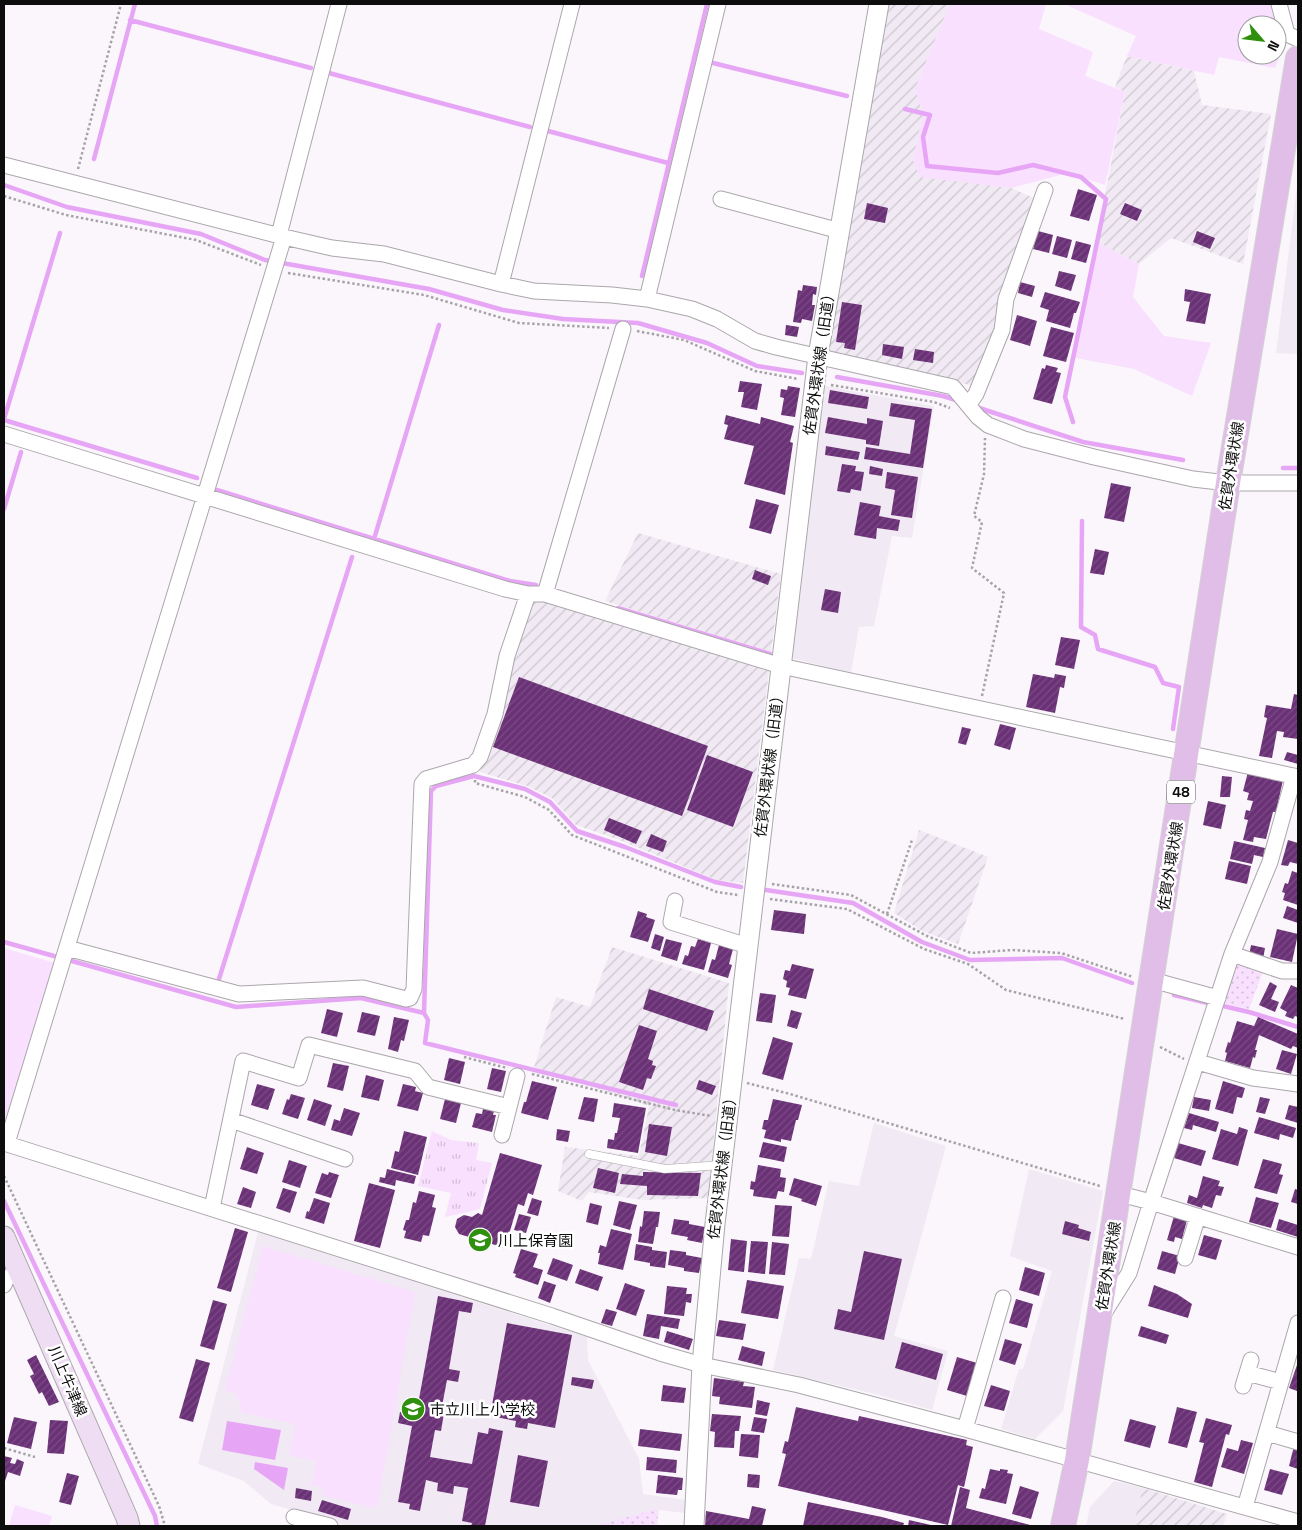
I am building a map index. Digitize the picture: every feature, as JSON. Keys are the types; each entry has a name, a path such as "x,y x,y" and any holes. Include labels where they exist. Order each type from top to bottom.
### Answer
{"main road":[{"name":"佐賀外環状線","path":"1064,1526 1077,1460 1120,1194 1228,483 1295,103 1298,58"},
{"name":"川上牛津線","path":"4,1237 129,1526"}],"street":[{"path":"339,4 274,270 67,948 5,1143 552,1316 660,1353 702,1365 799,1385 965,1429 1298,1522"},
{"path":"500,284 572,4"},
{"path":"646,299 718,4"},
{"name":"佐賀外環状線（旧道）","path":"694,1526 702,1365 722,1166 818,356 878,4"},
{"path":"1279,4 1287,34 1298,39"},
{"path":"4,165 281,236 332,248 384,254 500,284 541,291 612,294 692,309 717,319 755,341 776,348 953,387 983,421 1024,439 1193,479 1228,483 1298,483"},
{"path":"967,403 1002,330 1006,299 1044,190"},
{"path":"721,199 840,231"},
{"path":"545,594 624,329"},
{"path":"4,434 505,589 528,594 545,594 781,666 1296,776 1270,862 1232,954 1129,1273 1099,1321"},
{"path":"67,948 239,994 363,988 410,998 414,989 422,784 426,779 473,765 480,757 495,714 507,656 528,594"},
{"path":"675,901 671,922 748,946"},
{"path":"1232,954 1282,971 1298,971"},
{"path":"1152,980 1218,998"},
{"path":"212,1208 243,1061 299,1078 309,1045 415,1071 428,1087 509,1107"},
{"path":"1198,1062 1253,1078 1298,1084"},
{"path":"502,1135 520,1073"},
{"path":"230,1120 345,1159"},
{"path":"1120,1194 1298,1247"},
{"path":"1184,1258 1198,1216"},
{"path":"4,1284 18,1268"},
{"path":"965,1429 1003,1298"},
{"path":"1245,1507 1298,1323"},
{"path":"1247,1373 1281,1382"},
{"path":"1267,1433 1298,1442"},
{"path":"294,1517 330,1526"}],"lane":[{"path":"589,1154 665,1168 722,1166"}],"path":[{"path":"74,183 121,4"},
{"path":"4,196 66,215 196,240 274,270 424,295 519,323 624,329 684,340 755,371 934,402 967,403"},
{"path":"980,708 1004,593 972,568 982,522 974,516 984,474 985,434 983,421"},
{"path":"475,783 525,797 549,810 572,835 717,892 755,889 852,895 926,936 971,953 1012,950 1061,954 1139,978 1152,980"},
{"path":"887,914 912,840"},
{"path":"755,889 847,909 924,949 968,964 1006,990 1132,1021 1145,1030 1159,1046 1186,1060 1198,1062"},
{"path":"464,1057 520,1073 675,1110 728,1119"},
{"path":"732,1079 790,1094 1061,1174 1107,1188 1120,1194"},
{"path":"4,1176 159,1506 166,1526"},
{"path":"4,1448 35,1457"}],"shaded area":[{"path":"888,4 950,4 915,89 923,114 913,160 920,176 1011,188 1038,200 974,386 829,352"},
{"path":"1127,56 1194,71 1202,105 1271,114 1243,264 1171,238 1139,264 1096,241 1125,92 1115,87"},
{"path":"1298,179 1298,354 1276,353"},
{"path":"825,386 934,406 912,538 892,536 874,626 859,627 851,673 791,658"},
{"path":"638,533 781,574 771,652 605,601"},
{"path":"541,598 769,671 743,883 717,880 617,839 576,825 552,798 527,786 480,772 499,713 512,657 531,601"},
{"path":"919,830 988,857 958,944 922,931 894,913"},
{"path":"612,947 729,983 708,1198 643,1200 589,1192 582,1201 558,1191 565,1147 639,1156 649,1106 534,1067 556,997 590,1007"},
{"path":"874,1123 946,1146 894,1336 948,1351 932,1410 879,1395 773,1370 799,1258 811,1259 829,1181 859,1186"},
{"path":"1029,1169 1103,1191 1063,1411 1035,1439 1001,1429 1019,1369 1023,1369 1052,1271 1010,1256"},
{"name":"市立川上小学校","path":"258,1232 587,1337 588,1360 639,1459 643,1494 685,1500 685,1513 659,1510 657,1526 348,1526 271,1504 244,1481 198,1464"},
{"path":"227,1421 281,1430 275,1460 222,1450"},
{"path":"255,1462 288,1468 284,1490 254,1469"},
{"path":"1114,1481 1143,1488 1133,1526 1086,1526 1090,1507"},
{"path":"1143,1488 1227,1514 1223,1526 1133,1526"}],"green space":[{"path":"950,4 1046,4 1039,29 1093,52 1085,76 1125,92 1105,185 1068,173 1011,188 920,177 913,160 923,114 915,89"},
{"path":"1064,4 1274,4 1277,15 1237,15 1237,61 1219,57 1214,75 1127,56 1136,36"},
{"path":"1260,65 1276,65 1275,68"},
{"path":"1096,241 1139,264 1133,297 1164,336 1211,343 1192,396 1134,369 1071,357"},
{"path":"4,948 55,963 4,1128"},
{"path":"1235,958 1264,969 1249,1009 1223,1003"},
{"path":"432,1131 451,1140 479,1143 476,1160 492,1163 480,1209 445,1217 451,1193 418,1186"},
{"path":"263,1246 415,1292 377,1508 323,1496 324,1488 311,1485 317,1461 289,1455 296,1424 242,1413 236,1393 225,1391"},
{"path":"15,1505 52,1516 49,1526 9,1526"},
{"path":"658,1509 657,1526 594,1526"}],"building":[{"path":"1078,189 1097,195 1089,221 1070,216"},
{"path":"867,203 888,208 885,223 864,219"},
{"path":"1125,203 1142,210 1137,221 1120,214"},
{"path":"1038,231 1053,235 1049,253 1033,249"},
{"path":"1197,231 1215,238 1210,249 1193,242"},
{"path":"1057,236 1072,240 1067,258 1052,254"},
{"path":"1076,241 1091,245 1086,263 1071,259"},
{"path":"1059,271 1076,275 1071,291 1055,286"},
{"path":"1020,282 1035,286 1032,297 1018,293"},
{"path":"803,285 817,287 816,295 813,294 812,305 815,305 812,321 802,319 801,323 793,322 798,290 802,291"},
{"path":"1185,289 1211,294 1205,324 1186,321 1190,302 1184,301"},
{"path":"1045,292 1080,302 1076,313 1074,313 1070,328 1046,321 1049,310 1040,307"},
{"path":"842,302 862,305 855,350 844,348 845,343 836,342"},
{"path":"1017,315 1037,321 1030,346 1010,340"},
{"path":"786,325 799,327 797,337 785,335"},
{"path":"1051,327 1074,333 1066,362 1043,356"},
{"path":"883,344 904,347 902,359 882,355"},
{"path":"915,349 934,352 933,363 913,360"},
{"path":"1046,365 1058,368 1056,372 1061,373 1052,404 1033,399 1042,368 1045,369"},
{"path":"740,381 762,384 757,410 741,407 744,392 738,392"},
{"path":"788,386 800,388 795,417 781,415 784,398 780,397 781,389 787,390"},
{"path":"830,390 869,397 867,409 828,403"},
{"path":"891,403 932,409 923,468 864,459 866,447 910,454 915,420 889,416"},
{"path":"726,415 760,424 761,417 794,426 790,442 793,443 785,495 744,484 754,446 724,439 728,425 724,424"},
{"path":"828,417 867,424 867,418 883,421 879,446 866,444 866,440 825,433"},
{"path":"826,446 860,452 858,460 825,455"},
{"path":"842,464 856,466 855,471 864,472 861,491 851,489 850,493 837,491"},
{"path":"870,466 883,469 882,476 869,474"},
{"path":"887,472 918,477 912,518 891,515 895,490 885,488"},
{"path":"1111,483 1131,487 1124,522 1104,518"},
{"path":"756,499 779,505 771,534 749,528"},
{"path":"860,502 881,506 879,516 900,520 898,531 877,528 876,539 854,535"},
{"path":"1095,549 1109,552 1104,575 1090,573"},
{"path":"755,570 771,576 768,585 752,579"},
{"path":"825,589 841,592 838,613 821,610"},
{"path":"1061,637 1080,640 1074,669 1055,665"},
{"path":"1033,674 1054,678 1055,674 1066,676 1064,688 1060,687 1055,713 1026,707"},
{"path":"519,677 708,746 682,816 493,747"},
{"path":"1294,694 1298,695 1298,739 1283,737 1284,732 1277,731 1272,758 1259,756 1267,718 1264,717 1266,705 1291,709"},
{"path":"1000,724 1016,728 1010,750 994,745"},
{"path":"962,727 971,729 966,745 958,743"},
{"path":"1287,752 1298,755 1298,764 1284,760"},
{"path":"707,755 753,772 733,827 687,810"},
{"path":"1248,772 1283,780 1276,812 1273,812 1266,839 1254,837 1253,842 1243,840 1248,820 1244,819 1246,810 1250,811 1253,801 1247,800 1249,793 1243,791"},
{"path":"1222,776 1232,777 1230,797 1220,797"},
{"path":"1208,801 1226,805 1221,829 1203,825"},
{"path":"609,818 642,831 636,844 604,830"},
{"path":"651,834 667,841 663,852 646,846"},
{"path":"1288,840 1298,843 1298,864 1290,862 1288,866 1281,865"},
{"path":"1234,841 1265,848 1263,857 1254,855 1252,864 1230,859"},
{"path":"1229,861 1251,866 1247,884 1225,879"},
{"path":"1292,871 1298,873 1298,905 1283,900 1285,893 1282,892 1285,883 1288,884"},
{"path":"1287,906 1298,910 1298,923 1283,918"},
{"path":"774,910 806,914 804,934 771,930"},
{"path":"638,911 647,914 646,917 655,920 648,942 630,937"},
{"path":"1277,929 1298,934 1292,962 1270,957"},
{"path":"655,934 664,937 660,951 651,948"},
{"path":"666,939 682,943 677,961 661,956"},
{"path":"698,939 711,943 704,970 682,964 685,955 688,956 691,946 695,947"},
{"path":"719,945 733,949 729,964 732,965 728,978 708,972 712,959 715,960"},
{"path":"1251,945 1265,948 1263,959 1249,956"},
{"path":"792,964 814,969 806,999 788,995 790,988 786,987 787,981 783,979 785,970 790,971"},
{"path":"1270,982 1277,986 1271,999 1279,1002 1275,1012 1259,1005"},
{"path":"1291,985 1298,988 1298,1017 1295,1016 1293,1019 1285,1016 1287,1012 1280,1008"},
{"path":"649,989 714,1011 707,1031 643,1009"},
{"path":"760,993 776,995 772,1023 756,1021"},
{"path":"327,1009 343,1013 337,1037 321,1033"},
{"path":"791,1010 802,1013 797,1029 787,1026"},
{"path":"362,1012 380,1016 375,1036 357,1032"},
{"path":"394,1017 409,1020 404,1041 401,1040 398,1052 388,1049"},
{"path":"1258,1017 1298,1034 1298,1048 1293,1046 1291,1049 1259,1035 1255,1058 1253,1057 1250,1068 1225,1061 1228,1042 1230,1043 1237,1021 1254,1026"},
{"path":"639,1025 657,1031 648,1059 653,1061 652,1065 656,1066 651,1079 647,1078 643,1090 619,1082"},
{"path":"773,1037 793,1043 783,1080 762,1074"},
{"path":"1282,1050 1297,1054 1291,1074 1276,1069"},
{"path":"449,1058 465,1062 460,1084 444,1080"},
{"path":"333,1063 349,1066 343,1091 327,1087"},
{"path":"492,1068 506,1071 501,1092 487,1089"},
{"path":"366,1075 384,1080 379,1101 361,1097"},
{"path":"699,1080 716,1086 712,1095 696,1089"},
{"path":"532,1081 557,1087 548,1120 521,1113"},
{"path":"1223,1081 1245,1088 1242,1098 1237,1097 1233,1114 1215,1109"},
{"path":"257,1084 275,1089 268,1110 251,1105"},
{"path":"403,1084 416,1087 415,1091 423,1093 418,1111 397,1106"},
{"path":"291,1094 305,1098 298,1119 282,1114 287,1099 289,1100"},
{"path":"584,1097 598,1099 594,1122 578,1119"},
{"path":"1194,1097 1211,1100 1209,1111 1192,1108"},
{"path":"1260,1097 1270,1099 1265,1114 1256,1112"},
{"path":"314,1099 332,1105 325,1126 307,1120"},
{"path":"445,1099 461,1103 456,1123 440,1119"},
{"path":"773,1099 802,1105 791,1141 781,1139 781,1142 764,1138 766,1130 762,1129 764,1120 768,1120"},
{"path":"614,1103 646,1108 638,1153 607,1148 608,1139 614,1140 620,1118 612,1117"},
{"path":"1289,1105 1298,1107 1298,1123 1285,1119"},
{"path":"344,1108 360,1113 352,1136 331,1130 334,1119 340,1121"},
{"path":"483,1109 494,1111 493,1115 496,1115 492,1132 472,1127 476,1113 482,1114"},
{"path":"1189,1113 1219,1122 1216,1132 1193,1125 1192,1130 1184,1128"},
{"path":"1259,1117 1296,1128 1293,1138 1280,1134 1279,1140 1254,1133"},
{"path":"649,1124 672,1127 667,1156 645,1152"},
{"path":"1239,1127 1248,1130 1238,1166 1212,1159 1221,1129 1237,1134"},
{"path":"557,1129 570,1131 568,1142 556,1140"},
{"path":"404,1131 427,1137 418,1175 391,1168 395,1151 399,1152"},
{"path":"763,1142 787,1147 784,1162 759,1157"},
{"path":"1178,1143 1206,1151 1201,1166 1174,1158"},
{"path":"247,1147 264,1153 257,1174 240,1169"},
{"path":"500,1153 542,1165 533,1195 528,1193 524,1206 518,1204 505,1248 459,1234 455,1227 457,1219 464,1215 472,1217 478,1213 482,1215"},
{"path":"1263,1159 1282,1164 1279,1174 1283,1175 1277,1194 1254,1188"},
{"path":"289,1160 307,1166 300,1188 282,1182"},
{"path":"758,1165 781,1169 780,1177 786,1178 784,1192 778,1191 776,1199 753,1196 754,1190 750,1189 751,1181 755,1182"},
{"path":"598,1168 619,1173 615,1193 593,1188"},
{"path":"387,1169 416,1176 414,1184 396,1180 395,1186 379,1182 380,1177 385,1178"},
{"path":"329,1172 339,1175 331,1198 315,1193 322,1173 328,1175"},
{"path":"643,1172 701,1173 698,1196 647,1195 647,1186 620,1184 622,1174 643,1176"},
{"path":"1203,1176 1220,1181 1218,1186 1224,1187 1221,1196 1216,1195 1212,1208 1203,1205 1202,1208 1187,1203 1189,1195 1197,1198"},
{"path":"794,1178 822,1186 816,1206 789,1195"},
{"path":"369,1183 395,1190 380,1248 354,1241"},
{"path":"243,1187 256,1192 251,1208 237,1204"},
{"path":"283,1188 297,1192 290,1213 276,1208"},
{"path":"1295,1189 1298,1190 1298,1204 1291,1202"},
{"path":"419,1191 435,1195 432,1207 436,1208 429,1236 423,1235 421,1242 404,1238 406,1231 403,1230 406,1220 409,1220 413,1202 416,1203"},
{"path":"1256,1197 1279,1203 1271,1228 1249,1222"},
{"path":"314,1198 330,1203 324,1224 305,1218"},
{"path":"532,1198 542,1201 538,1216 527,1213"},
{"path":"619,1201 637,1205 630,1230 613,1225"},
{"path":"590,1203 602,1206 598,1225 586,1222"},
{"path":"775,1205 792,1206 789,1237 772,1236"},
{"path":"644,1211 660,1212 653,1244 638,1242"},
{"path":"519,1214 531,1217 526,1233 514,1230"},
{"path":"1174,1216 1187,1220 1182,1239 1175,1237 1174,1242 1167,1240"},
{"path":"674,1219 689,1221 689,1224 705,1227 702,1243 687,1240 688,1237 671,1234"},
{"path":"1279,1219 1298,1225 1298,1237 1276,1230"},
{"path":"1065,1221 1079,1225 1078,1228 1091,1232 1089,1241 1062,1234"},
{"path":"235,1228 248,1232 231,1292 217,1288"},
{"path":"611,1229 632,1234 623,1270 598,1264 600,1245 606,1247"},
{"path":"1204,1235 1222,1240 1216,1260 1198,1255"},
{"path":"731,1239 747,1241 744,1272 728,1270"},
{"path":"751,1241 768,1242 765,1274 748,1272"},
{"path":"772,1242 789,1244 785,1275 769,1274"},
{"path":"636,1244 652,1247 652,1250 667,1252 665,1268 650,1266 650,1263 634,1260"},
{"path":"521,1249 538,1254 533,1267 543,1270 538,1285 515,1277 516,1274 513,1273"},
{"path":"670,1250 686,1252 686,1255 702,1258 699,1273 684,1271 684,1268 668,1265"},
{"path":"864,1251 902,1259 884,1340 834,1329 838,1309 851,1312"},
{"path":"1162,1251 1180,1256 1175,1274 1157,1269"},
{"path":"553,1258 573,1265 567,1281 547,1274"},
{"path":"1025,1267 1045,1273 1039,1296 1019,1290"},
{"path":"580,1269 603,1277 598,1291 575,1283"},
{"path":"747,1280 784,1286 778,1319 741,1313"},
{"path":"544,1281 556,1285 550,1303 538,1298"},
{"path":"625,1283 645,1290 636,1316 616,1309"},
{"path":"1154,1285 1177,1294 1192,1304 1188,1318 1148,1306"},
{"path":"667,1286 687,1288 686,1294 692,1294 691,1303 686,1302 684,1316 664,1314"},
{"path":"438,1296 473,1303 471,1313 459,1311 449,1369 460,1371 458,1382 447,1380 442,1406 445,1407 441,1431 435,1430 430,1457 472,1464 478,1432 488,1434 489,1428 503,1431 485,1526 471,1526 472,1523 462,1521 468,1488 454,1486 453,1494 437,1491 438,1483 426,1480 420,1511 409,1509 410,1504 398,1502 412,1426 398,1423 400,1412 416,1415"},
{"path":"1016,1299 1033,1304 1027,1328 1009,1323"},
{"path":"213,1300 227,1304 214,1350 200,1346"},
{"path":"606,1309 617,1312 612,1326 601,1323"},
{"path":"647,1314 680,1319 678,1329 661,1326 659,1339 643,1336"},
{"path":"719,1320 746,1324 743,1340 716,1336"},
{"path":"507,1323 572,1335 555,1428 528,1423 527,1429 515,1427 516,1421 490,1416"},
{"path":"1141,1326 1169,1335 1166,1344 1138,1336"},
{"path":"667,1331 693,1339 689,1350 664,1342"},
{"path":"1005,1339 1022,1344 1015,1365 999,1360"},
{"path":"902,1342 943,1354 936,1380 895,1368"},
{"path":"742,1346 765,1352 762,1366 738,1360"},
{"path":"36,1355 59,1402 49,1406 42,1392 39,1394 30,1376 34,1374 27,1360"},
{"path":"957,1357 977,1363 967,1396 947,1390"},
{"path":"196,1359 210,1363 193,1422 179,1418"},
{"path":"1298,1362 1298,1388 1297,1391 1289,1388"},
{"path":"572,1377 594,1380 592,1389 571,1385"},
{"path":"714,1378 744,1382 743,1386 755,1387 752,1408 719,1404 720,1397 712,1396"},
{"path":"663,1385 686,1388 684,1403 661,1401"},
{"path":"991,1385 1010,1391 1004,1411 984,1406"},
{"path":"757,1400 770,1403 767,1416 755,1414"},
{"path":"796,1407 858,1421 859,1416 967,1440 966,1445 973,1447 964,1487 958,1485 948,1525 778,1486 786,1454 782,1453 785,1441 788,1442"},
{"path":"1177,1407 1197,1412 1187,1448 1168,1443"},
{"path":"712,1414 741,1416 739,1431 735,1431 734,1448 714,1447 715,1432 710,1431"},
{"path":"14,1417 37,1422 31,1449 7,1443"},
{"path":"754,1417 767,1419 764,1433 751,1431"},
{"path":"1206,1418 1232,1425 1229,1435 1226,1434 1212,1487 1194,1482 1204,1443 1199,1442"},
{"path":"1130,1419 1156,1426 1150,1448 1124,1441"},
{"path":"50,1420 68,1421 64,1454 47,1453"},
{"path":"640,1429 682,1434 680,1451 638,1446"},
{"path":"741,1434 760,1435 758,1458 739,1456"},
{"path":"1241,1440 1253,1443 1244,1474 1221,1467 1227,1448 1238,1451"},
{"path":"1294,1446 1298,1447 1298,1469 1289,1466"},
{"path":"518,1455 548,1461 539,1507 510,1502"},
{"path":"4,1456 12,1458 10,1463 15,1464 17,1459 24,1462 20,1476 8,1472 4,1484"},
{"path":"647,1457 677,1460 676,1473 646,1470"},
{"path":"990,1469 1008,1470 1007,1473 1013,1474 1006,1504 979,1498 982,1488 985,1489"},
{"path":"1270,1469 1289,1474 1282,1495 1264,1490"},
{"path":"67,1473 79,1476 71,1505 59,1502"},
{"path":"748,1474 760,1475 759,1488 747,1487"},
{"path":"658,1475 683,1478 682,1490 678,1490 677,1495 656,1493"},
{"path":"1020,1486 1039,1492 1031,1519 1012,1514"},
{"path":"960,1487 970,1490 966,1508 1034,1526 951,1526"},
{"path":"296,1488 312,1491 311,1501 295,1498"},
{"path":"322,1500 351,1509 348,1520 318,1511"},
{"path":"808,1502 904,1523 903,1526 803,1526"},
{"path":"752,1506 766,1509 762,1526 705,1526 706,1511 749,1519"},
{"path":"909,1520 931,1525 931,1526 908,1526"}],"waterway":[{"path":"94,159 135,4"},
{"path":"642,276 707,4"},
{"path":"130,20 311,68"},
{"path":"713,63 847,96"},
{"path":"329,73 530,127"},
{"path":"905,109 930,115 923,137 927,166 998,173 1033,165 1081,177 1106,199 1065,397 1073,422"},
{"path":"548,131 668,163"},
{"path":"4,185 67,207 201,234 265,260 429,289 503,310 563,319 638,323 707,343 757,366 802,373"},
{"path":"4,419 60,233"},
{"path":"374,539 439,325"},
{"path":"837,377 943,396 959,401"},
{"path":"976,407 1083,442 1183,460"},
{"path":"4,420 197,478"},
{"path":"4,509 21,452"},
{"path":"1283,468 1298,468"},
{"path":"217,490 510,581 536,585"},
{"path":"1082,521 1081,627 1095,635 1098,649 1155,667 1163,683 1179,687 1173,729"},
{"path":"219,979 352,557"},
{"path":"618,608 770,654"},
{"path":"72,961 236,1007 361,998 424,1013 431,791 436,786 474,776 525,789 550,802 577,831 625,847 715,882 741,887"},
{"path":"766,890 853,903 922,942 970,960 1062,958 1132,983"},
{"path":"4,942 54,956"},
{"path":"1174,995 1208,1003"},
{"path":"1223,1006 1298,1027"},
{"path":"424,1013 428,1020 425,1043 676,1105"},
{"path":"4,1201 155,1516 157,1526"}],"place":[{"name":"川上保育園","path":"480,1240"},
{"name":"市立川上小学校","path":"413,1409"}]}
